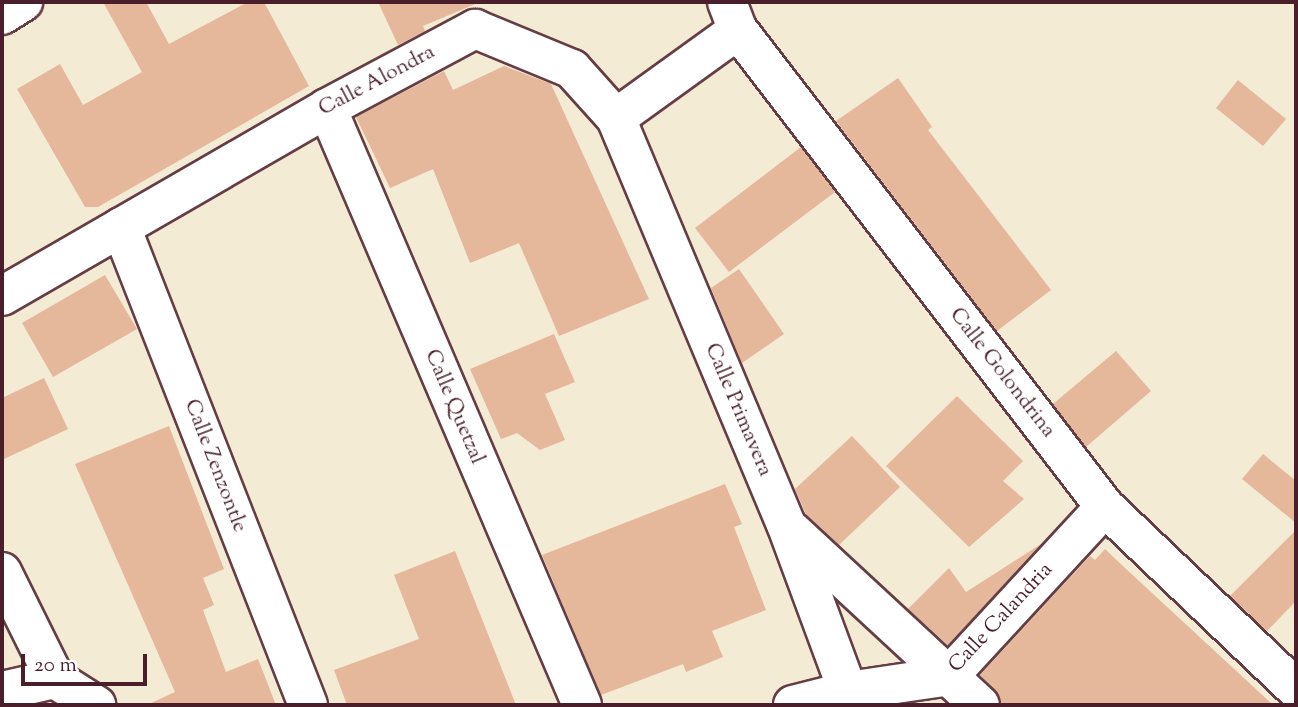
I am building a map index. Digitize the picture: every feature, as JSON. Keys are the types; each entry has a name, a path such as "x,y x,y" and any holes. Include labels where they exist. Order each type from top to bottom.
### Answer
{"street":[{"path":"2,15 23,2"},
{"name":"Calle Alondra","path":"2,296 327,108 470,15 572,69 616,118"},
{"path":"616,118 733,16"},
{"name":"Calle Golondrina","path":"733,16 1105,507 1296,689"},
{"name":"Calle Quetzal","path":"327,108 582,705"},
{"name":"Calle Primavera","path":"616,118 786,524 850,698"},
{"name":"Calle Zenzontle","path":"121,227 308,705"},
{"name":"Calle Calandria","path":"793,705 850,698 949,676 1105,507"},
{"path":"786,524 980,705"},
{"path":"2,572 55,679 96,705"},
{"path":"2,691 55,679"}],"building":[{"path":"103,2 146,2 169,44 248,2 264,2 309,86 98,207 85,207 17,89 60,64 83,105 142,72"},
{"path":"378,2 480,2 423,26 425,31 398,45"},
{"path":"504,66 551,84 649,299 559,336 519,243 470,263 433,169 390,188 356,117 444,71 453,90"},
{"path":"898,78 932,127 928,130 1051,290 997,331 836,121"},
{"path":"1238,80 1286,119 1263,146 1216,108"},
{"path":"801,147 835,192 729,272 695,228"},
{"path":"739,269 784,334 742,363 711,288"},
{"path":"105,275 137,329 53,377 22,323"},
{"path":"554,334 575,382 545,394 565,440 540,450 517,433 501,439 470,369"},
{"path":"1116,351 1151,391 1086,447 1053,404"},
{"path":"44,378 68,429 2,460 2,398"},
{"path":"957,396 1023,461 1003,481 1024,499 969,547 886,466"},
{"path":"169,426 224,569 203,578 214,605 203,610 226,672 258,659 276,705 147,705 175,692 75,464"},
{"path":"852,436 900,487 839,545 806,514 795,489"},
{"path":"1263,454 1296,481 1296,523 1242,479"},
{"path":"725,484 742,524 734,527 766,610 712,631 723,657 686,672 683,664 601,695 542,555"},
{"path":"1296,530 1296,601 1267,631 1230,596"},
{"path":"1041,544 948,645 908,609 949,568 966,592"},
{"path":"1105,549 1273,705 1001,705 995,689 980,675 1090,556 1095,560"},
{"path":"455,551 516,705 347,705 334,670 419,639 394,575"}]}
